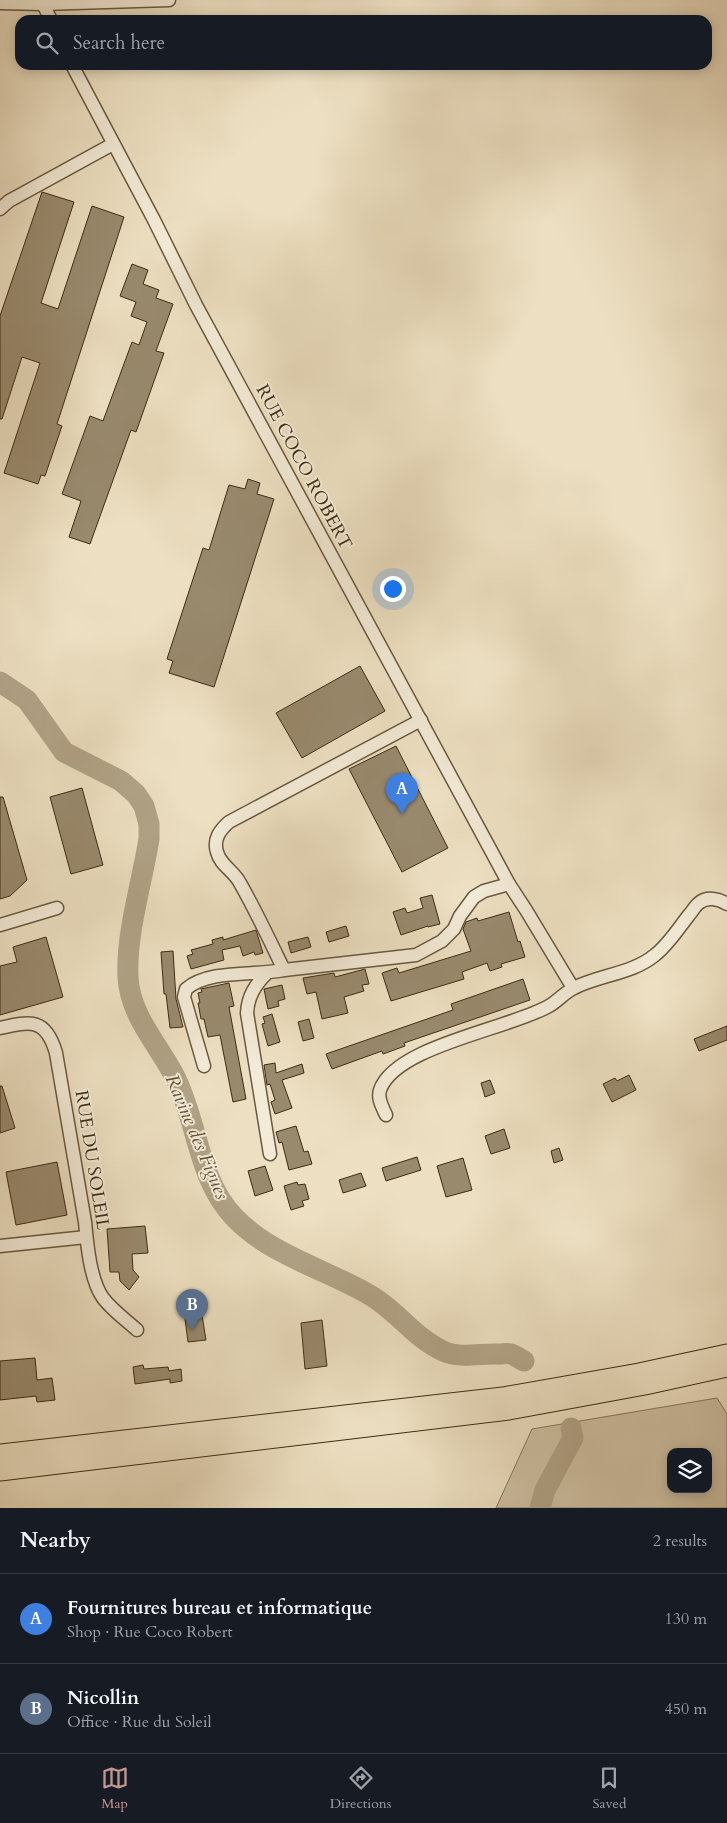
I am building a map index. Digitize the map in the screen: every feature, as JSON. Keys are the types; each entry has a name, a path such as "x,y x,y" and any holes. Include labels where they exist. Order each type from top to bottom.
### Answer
{"highway":[{"path":"0,1454 503,1397 639,1373 727,1354"},
{"path":"0,1471 508,1410 645,1385 727,1367"}],"street":[{"path":"0,3 43,4 169,0"},
{"path":"43,4 48,15"},
{"name":"RUE COCO ROBERT","path":"75,70 154,220 196,305 509,884 573,988"},
{"path":"0,209 8,201 113,144"},
{"path":"284,970 240,882 220,859 216,851 216,840 219,831 229,822 421,720"},
{"path":"204,1066 184,997 186,988 194,982 240,973 267,973 416,955 442,941 454,929 462,911 474,897 484,891 509,884"},
{"path":"386,1115 380,1103 379,1092 387,1077 402,1065 427,1050 523,1018 550,1006 573,988 639,964 654,956 699,903 709,899 720,899 727,904"},
{"path":"0,925 57,908"},
{"path":"267,973 252,991 247,1013 270,1154"},
{"name":"RUE DU SOLEIL","path":"0,1028 31,1023 42,1026 52,1038 85,1222 86,1237 97,1285 103,1298 137,1330"},
{"path":"0,1246 86,1237"}],"shaded area":[{"path":"717,1398 727,1414 727,1508 496,1508 532,1429"}],"building":[{"path":"42,192 74,202 41,303 58,309 92,206 124,217 57,424 62,426 45,476 41,475 38,484 4,473 40,363 22,357 2,419 0,419 0,316"},
{"path":"132,264 148,270 143,284 159,290 156,298 173,304 156,351 164,353 136,432 131,430 90,544 69,537 81,501 62,494 90,416 103,421 132,342 139,345 147,322 131,316 136,302 120,296"},
{"path":"248,479 260,483 257,494 274,499 214,687 169,673 173,661 167,659 203,548 209,550 229,485 245,489"},
{"path":"360,666 385,711 302,758 276,713"},
{"path":"396,746 448,848 402,872 349,769"},
{"path":"82,788 103,865 71,874 50,797"},
{"path":"0,797 3,797 27,880 10,896 0,899"},
{"path":"432,895 440,924 401,935 393,912 405,908 407,913 423,908 420,898"},
{"path":"509,912 518,942 520,941 525,957 501,964 502,967 490,971 487,963 462,972 464,979 391,1001 382,973 397,968 399,973 471,951 463,929 466,922 477,918 478,921"},
{"path":"346,926 349,936 329,942 326,932"},
{"path":"256,930 263,953 255,955 254,952 243,956 240,946 222,950 224,960 191,969 187,956 193,954 191,950 213,944 212,940 223,937 223,940"},
{"path":"46,937 63,997 0,1015 0,966 17,962 13,947"},
{"path":"308,937 311,947 291,953 288,942"},
{"path":"173,951 176,999 183,1027 170,1028 166,994 164,994 161,952"},
{"path":"365,969 369,984 362,985 364,991 344,997 348,1013 322,1019 316,992 307,994 303,978 334,973 335,977"},
{"path":"523,979 530,1000 404,1043 405,1046 383,1054 382,1051 332,1069 326,1054 453,1010 451,1004"},
{"path":"229,983 234,1006 229,1007 246,1099 233,1102 220,1035 208,1037 204,1019 201,1019 198,1003 200,1003 198,993 202,992 201,989"},
{"path":"282,985 285,999 278,1001 279,1006 268,1009 264,989"},
{"path":"272,1014 280,1042 268,1046 262,1024 265,1023 263,1017"},
{"path":"309,1019 314,1038 303,1041 298,1022"},
{"path":"727,1026 727,1040 699,1051 694,1039"},
{"path":"275,1063 276,1073 302,1064 304,1073 282,1080 292,1108 275,1114 271,1102 275,1100 270,1084 267,1085 264,1065"},
{"path":"629,1075 636,1090 612,1102 603,1084 615,1078 617,1081"},
{"path":"490,1080 495,1093 485,1097 481,1083"},
{"path":"0,1086 2,1086 15,1128 0,1133"},
{"path":"296,1126 304,1152 308,1151 312,1164 289,1170 282,1142 279,1143 276,1132"},
{"path":"504,1129 510,1148 491,1154 485,1136"},
{"path":"559,1148 563,1160 554,1163 551,1151"},
{"path":"417,1157 421,1170 386,1181 382,1168"},
{"path":"463,1158 472,1190 446,1197 437,1166"},
{"path":"57,1162 67,1215 16,1225 6,1172"},
{"path":"265,1166 273,1190 255,1196 248,1171"},
{"path":"361,1173 366,1186 343,1193 339,1180"},
{"path":"297,1182 298,1185 305,1184 309,1199 302,1201 304,1206 291,1210 284,1186"},
{"path":"145,1226 148,1253 132,1254 133,1270 139,1277 129,1290 120,1281 119,1272 110,1272 107,1229"},
{"path":"201,1309 206,1340 188,1342 184,1311"},
{"path":"322,1320 327,1366 305,1369 301,1323"},
{"path":"35,1358 37,1380 52,1378 55,1400 37,1402 36,1396 0,1400 0,1361"},
{"path":"143,1365 144,1369 168,1367 169,1371 181,1369 182,1381 170,1383 170,1379 135,1384 133,1367"}],"waterway":[{"name":"Ravine des Figues","path":"0,682 27,700 64,752 121,781 136,794 144,806 149,824 149,839 129,943 128,977 130,992 140,1018 176,1079 206,1169 222,1202 234,1217 264,1242 378,1300 423,1339 443,1351 456,1355 510,1354 524,1361"},
{"name":"Ravine des Figues","path":"540,1508 545,1490 573,1438 571,1428"}],"place":[{"name":"Fournitures bureau et informatique","path":"402,814"},
{"name":"Nicollin","path":"192,1330"}]}
